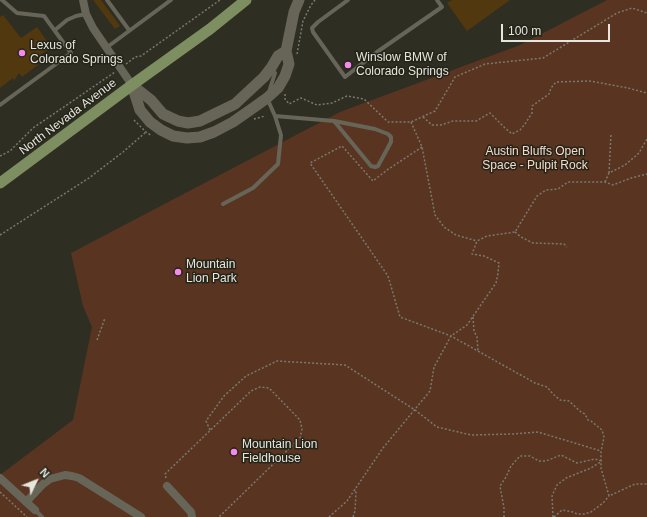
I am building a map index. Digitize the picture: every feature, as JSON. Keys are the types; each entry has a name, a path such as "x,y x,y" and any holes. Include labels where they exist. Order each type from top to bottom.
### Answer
{"main road":[{"name":"North Nevada Avenue","path":"0,184 132,85 210,29 246,0"},
{"name":"North Nevada Avenue","path":"132,85 140,110 150,122 161,130 173,136 187,138 200,137 214,132 233,122 267,98 278,88 285,76 289,64 286,51 294,12 299,0"},
{"name":"North Nevada Avenue","path":"132,85 151,100 164,114 178,121 188,123 200,121 235,104 264,77 278,56 286,51"}],"street":[{"path":"83,0 86,14 96,32 132,85"},
{"path":"26,502 43,484 50,479 65,475 78,478 140,517"},
{"path":"0,478 35,510"},
{"path":"167,486 191,512 192,517"}],"lane":[{"path":"0,106 71,53 44,16 17,13 2,0"},
{"path":"107,0 129,30"},
{"path":"106,48 171,0"},
{"path":"348,0 312,28 313,32 345,77 377,52 442,7 437,0"},
{"path":"55,30 72,18 86,14"},
{"path":"223,204 253,188 278,164 281,136 275,116 267,98 275,73 271,68"},
{"path":"275,116 334,120 375,129 388,134 391,137 391,142 378,166 371,166 334,120"},
{"path":"35,510 42,517"}],"path":[{"path":"131,60 135,57 141,56 220,0"},
{"path":"296,59 303,21 315,0"},
{"path":"285,90 285,99 289,104 301,98 317,104 332,103 348,96 364,99 388,122 411,122 435,110 455,77 485,64 543,58 617,13 632,8 647,13"},
{"path":"0,156 10,151 33,128 106,78"},
{"path":"422,117 432,125 440,125 452,121 476,121 490,114 512,134 520,130 526,124 532,113 532,106 549,94 551,88 556,82 590,81 647,93"},
{"path":"411,122 422,147 435,215 444,227 456,235 477,241"},
{"path":"0,236 89,178 129,148 146,132"},
{"path":"606,182 610,173 612,134"},
{"path":"610,173 625,165 639,153 647,139"},
{"path":"310,163 388,276 400,317 451,336 535,383 547,387 560,400 569,401 576,406 585,414 588,420 602,430 604,437 601,451 601,468 609,496"},
{"path":"329,517 347,501 383,448 430,391 434,367 451,336 464,328 496,283 499,263 484,256 472,254 477,241 487,236 499,233 515,232 537,196 546,190 558,189 568,182 606,182 613,185 647,174"},
{"path":"515,232 533,243 564,244 567,247"},
{"path":"473,317 478,352"},
{"path":"97,340 105,318"},
{"path":"210,430 206,421 224,396 246,376 277,361 345,365 415,410 437,427 471,435 538,432 601,451"},
{"path":"167,486 165,474 210,430 251,391 260,387 269,388 300,420 302,429 300,438 219,517"},
{"path":"504,517 500,486 511,466 520,456 530,456 539,461 546,461 560,455 577,463 595,459 602,461"},
{"path":"554,517 552,496 557,485 566,478 591,468 602,461"},
{"path":"554,517 562,510 577,514 591,512 603,504 609,496 616,491 635,484 647,484"},
{"path":"353,517 355,511 355,489"},
{"path":"0,492 27,517"}],"green space":[{"name":"Austin Bluffs Open Space - Pulpit Rock","path":"607,0 647,0 647,517 0,517 0,475 73,420 92,327 83,306 71,253 340,112 520,45"}],"building":[{"path":"93,0 101,0 120,26 115,29"},
{"path":"452,0 510,0 467,31 447,3"},
{"name":"Lexus of Colorado Springs","path":"3,15 21,38 37,27 51,47 35,59 38,65 22,77 19,73 14,81 13,78 0,88 0,17"}],"place":[{"name":"Lexus of Colorado Springs","path":"22,53"},
{"name":"Winslow BMW of Colorado Springs","path":"348,65"},
{"name":"Mountain Lion Park","path":"178,272"},
{"name":"Mountain Lion Fieldhouse","path":"234,452"}]}
